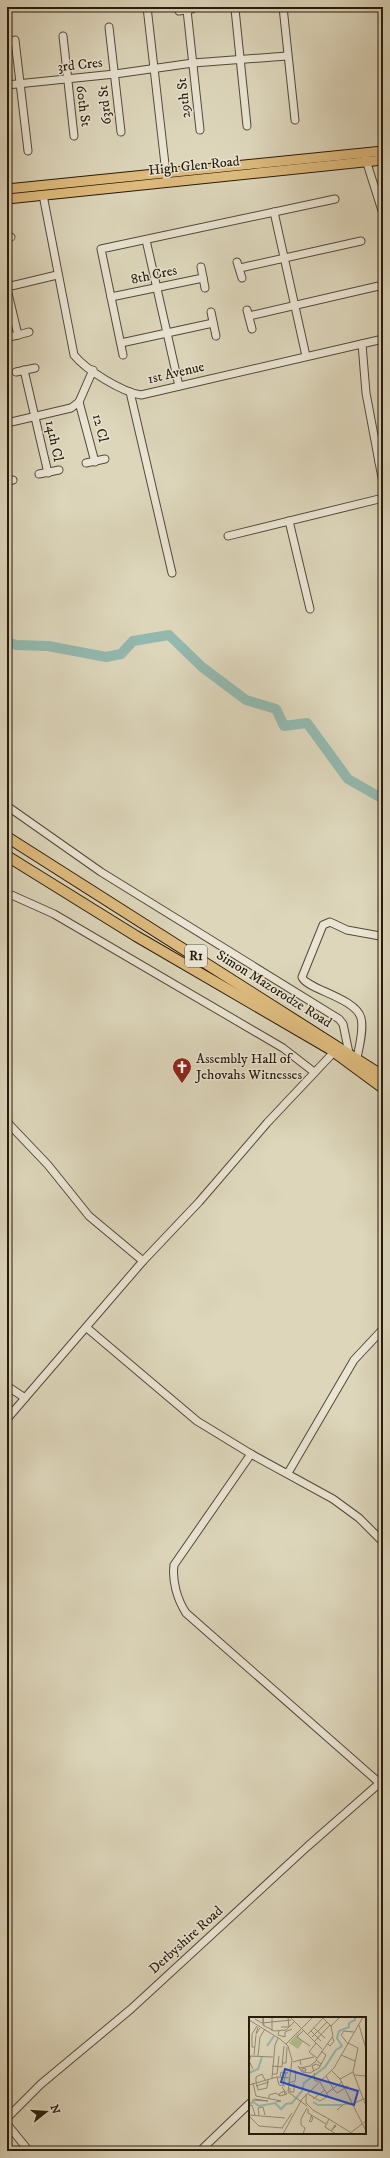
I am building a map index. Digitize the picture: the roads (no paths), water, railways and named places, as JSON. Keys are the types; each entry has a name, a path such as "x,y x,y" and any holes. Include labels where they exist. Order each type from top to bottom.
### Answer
{"highway":[{"name":"Simon Mazorodze Road","path":"7,837 383,1076"},
{"name":"Simon Mazorodze Road","path":"7,856 136,936 334,1052 383,1088"}],"main road":[{"name":"High Glen Road","path":"7,199 167,178 365,157 383,151"},
{"name":"High Glen Road","path":"365,157 383,160"},
{"name":"High Glen Road","path":"7,189 167,178"}],"street":[{"path":"147,7 156,68 167,178"},
{"path":"283,7 295,120"},
{"path":"235,9 247,126"},
{"name":"29th St","path":"186,10 200,130"},
{"name":"63rd St","path":"109,27 121,132"},
{"name":"60th St","path":"63,36 74,136"},
{"path":"15,40 28,151"},
{"name":"3rd Cres","path":"7,85 67,80 193,63 287,56"},
{"path":"365,157 383,214"},
{"name":"1st Avenue","path":"43,195 57,275 74,355 93,370 130,392 141,394 383,339"},
{"path":"123,356 100,249 335,198"},
{"path":"274,212 306,356"},
{"path":"146,240 179,386"},
{"path":"242,278 238,265 285,258 360,241"},
{"path":"201,267 205,288"},
{"path":"18,335 7,288 57,275"},
{"name":"8th Cres","path":"111,297 203,278"},
{"path":"252,328 248,313 295,306 383,285"},
{"path":"211,312 216,336"},
{"path":"121,343 213,323"},
{"path":"9,337 29,332"},
{"path":"362,344 366,393 381,462 383,483"},
{"path":"16,372 35,368"},
{"name":"14th Cl","path":"24,370 36,415 48,472"},
{"path":"7,422 71,408 79,402 93,370"},
{"path":"130,392 172,573"},
{"name":"12 Cl","path":"79,402 95,462"},
{"path":"86,463 105,459"},
{"path":"39,474 59,470"},
{"path":"228,536 383,498"},
{"path":"289,521 310,609"},
{"path":"7,806 101,872 339,1019 343,1024 353,1056"},
{"path":"7,893 54,914 283,1048 314,1072"},
{"path":"353,1056 361,1019 357,1010 327,991 308,985 302,977 323,925 326,923 330,922 347,930 380,936 383,934"},
{"path":"7,1419 87,1328 143,1261 199,1202 267,1123 334,1052"},
{"path":"7,1122 48,1166 89,1216 143,1261"},
{"path":"87,1328 197,1421 251,1454 333,1499 359,1518 383,1542"},
{"path":"288,1473 354,1360 383,1329"},
{"path":"7,1386 25,1398"},
{"path":"251,1454 174,1565 174,1577 180,1603 186,1613 382,1783"},
{"name":"Derbyshire Road","path":"7,2118 41,2084 131,2008 308,1846 382,1783"},
{"path":"200,2151 249,2105"},
{"path":"7,2124 28,2151"}],"waterway":[{"path":"7,642 16,645 48,646 106,657 121,654 133,641 169,635 202,667 246,700 276,709 284,726 307,723 348,779 383,799"}],"place":[{"name":"Assembly Hall of Jehovahs Witnesses","path":"182,1084"}]}
